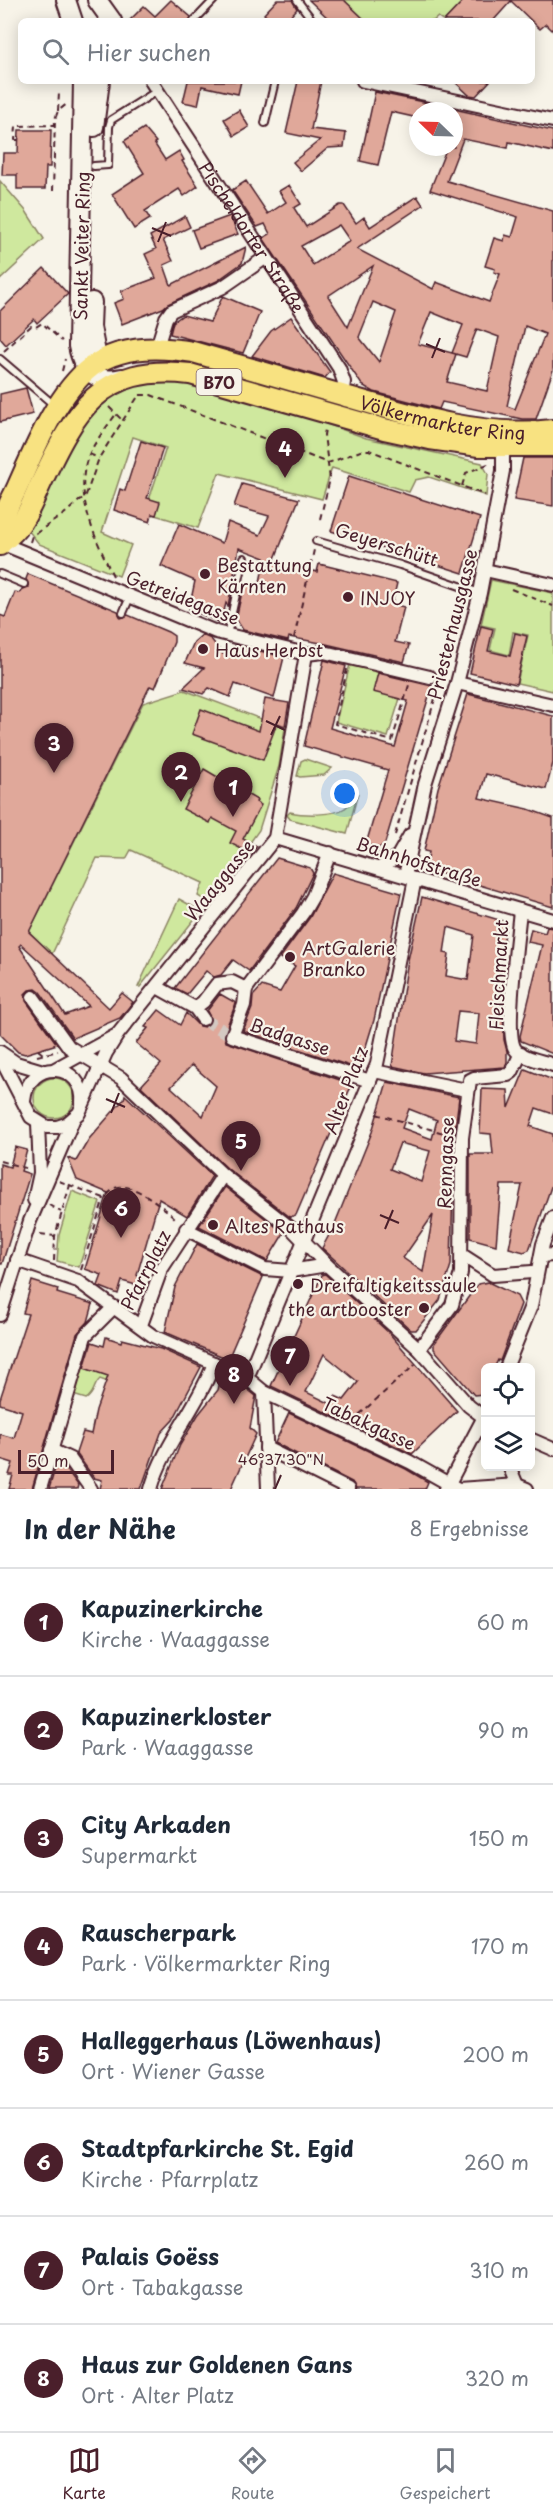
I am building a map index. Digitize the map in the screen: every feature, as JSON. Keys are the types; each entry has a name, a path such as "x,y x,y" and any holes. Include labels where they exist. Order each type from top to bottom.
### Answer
{"main road":[{"path":"66,0 72,18"},
{"path":"97,0 110,18"},
{"name":"Sankt Veiter Ring","path":"100,84 94,120 91,327 100,375"},
{"name":"Sankt Veiter Ring","path":"79,89 78,346 80,357 100,375"},
{"name":"Völkermarkter Ring","path":"100,375 124,352 143,347 193,352 449,423 504,445"},
{"name":"Völkermarkter Ring","path":"100,375 164,371 190,374 321,417 430,439 479,446 504,445 552,433"},
{"name":"B70","path":"0,544 4,517 57,407 100,375"},
{"name":"B70","path":"0,544 17,531 65,435 96,396 100,375"},
{"name":"Völkermarkter Ring","path":"321,417 342,395"}],"street":[{"path":"377,84 551,120"},
{"name":"Pischeldorfer Straße","path":"154,86 339,368 344,382 342,395"},
{"path":"157,348 166,318 171,310 223,287 265,258"},
{"name":"Priesterhausgasse","path":"410,877 425,784 458,683 480,593 504,445"},
{"name":"Getreidegasse","path":"0,544 228,634 306,654 324,652 435,679"},
{"path":"485,570 553,585"},
{"name":"Waaggasse","path":"118,1034 275,838 306,654"},
{"path":"458,683 553,705"},
{"name":"Priesterhausgasse","path":"380,868 398,856 417,824"},
{"name":"Bahnhofstraße","path":"275,838 553,920"},
{"path":"195,1008 203,1002 217,984 232,982 246,989 303,913 313,896 330,853"},
{"name":"Alter Platz","path":"247,1378 372,1076 410,877"},
{"name":"Fleischmarkt","path":"517,1048 511,1008 520,910"},
{"path":"157,987 195,1008 203,1019"},
{"name":"Badgasse","path":"246,989 244,1005 231,1035 372,1076 467,1090"},
{"path":"33,997 74,1051 121,1078 223,1175 292,1229 327,1265 422,1353 469,1407 481,1414"},
{"path":"24,1101 29,1083 74,1051 118,1034"},
{"path":"0,1315 45,1175 118,1034"},
{"path":"467,1090 470,1080 474,1078 508,1075 512,1072 517,1048 553,1065"},
{"path":"0,1052 16,1063 71,1076 81,1089 81,1106"},
{"path":"0,1058 24,1101 26,1110 38,1123 45,1175"},
{"name":"Renngasse","path":"422,1353 452,1305 461,1273 462,1138 467,1090"},
{"path":"38,1123 57,1127 74,1119"},
{"path":"223,1175 186,1229 265,1269 291,1271 327,1265"},
{"path":"508,1363 531,1306 547,1256 553,1218"},
{"name":"Pfarrplatz","path":"17,1260 78,1281 141,1325 160,1270 186,1229"},
{"path":"462,1255 493,1275 532,1272"},
{"path":"40,1489 85,1336 114,1307"},
{"path":"141,1325 159,1339 247,1378 264,1392 268,1489"},
{"path":"151,1489 171,1443 217,1364"},
{"name":"Tabakgasse","path":"264,1392 410,1462 451,1487"},
{"path":"485,1417 451,1487 522,1487"},
{"path":"535,1441 553,1449"},
{"path":"266,1448 348,1489"},
{"path":"51,1450 70,1459 91,1489"},
{"path":"512,1471 522,1487"}],"lane":[{"path":"197,18 214,0"},
{"path":"297,0 311,18"},
{"path":"265,123 274,84"},
{"path":"93,166 108,165 111,120 154,86"},
{"path":"0,360 57,407"},
{"name":"Geyerschütt","path":"316,541 400,565 480,593"},
{"path":"228,634 244,558"},
{"path":"0,574 24,584"},
{"path":"123,613 130,597"}],"path":[{"path":"58,111 79,89"},
{"path":"53,191 55,125 59,93"},
{"path":"18,140 15,140 16,126 55,125"},
{"path":"0,355 31,326 36,327 42,323 67,345"},
{"path":"30,542 32,536 64,514 86,495 99,458 139,395 151,395 328,463 363,450 369,450 462,486 466,473 504,445"},
{"path":"109,407 122,420"},
{"path":"116,414 89,454 83,471 89,524 113,576 130,597"},
{"path":"320,519 330,479 321,417"},
{"path":"89,454 99,458"},
{"path":"291,650 316,541"},
{"path":"349,658 335,724 392,741 412,674"},
{"path":"393,842 435,679"},
{"path":"357,846 384,855"},
{"path":"38,1050 44,1055"},
{"path":"34,1056 74,1051"},
{"path":"376,1114 434,1132 457,1136"},
{"path":"0,1161 45,1175 104,1198 78,1281"},
{"path":"53,1273 55,1236 70,1185"},
{"name":"Pfarrplatz","path":"104,1198 116,1187 127,1187 161,1205 186,1229"},
{"path":"46,1204 61,1212"},
{"path":"37,1233 55,1236"},
{"path":"346,1432 351,1422 422,1353"}],"green space":[{"path":"344,0 464,0 447,18 363,18"},
{"path":"0,181 26,211 44,239 0,280"},
{"path":"159,381 183,382 299,414 366,438 482,463 488,474 486,496 429,477 415,480 409,492 332,468 322,499 219,473 198,528 145,512 166,448 133,437 102,532 131,545 119,576 39,544 28,530 76,432 101,400 129,386"},
{"path":"491,580 553,593 553,691 517,683 528,635 513,632 509,655 490,650 495,628 481,625"},
{"path":"350,664 406,679 388,737 336,722"},
{"path":"184,690 285,728 279,766 259,830 209,900 206,901 198,896 203,883 131,850 126,859 97,858 52,954 29,932 143,703"},
{"path":"305,759 332,768 324,775 297,776 301,761"},
{"path":"358,793 347,834 290,819 287,815 290,812 318,814 340,811 349,805"},
{"path":"179,899 201,911 138,987"},
{"path":"54,1078 62,1079 68,1084 73,1090 73,1106 68,1112 62,1117 54,1118 46,1117 40,1112 35,1106 34,1098 35,1090 40,1084 46,1079"},
{"path":"72,1191 100,1202 79,1267 57,1261 59,1235"},
{"path":"81,1367 110,1376 108,1382 100,1379 91,1395 86,1399 73,1395"}],"building":[{"path":"171,0 191,17 132,18 144,6 155,16"},
{"path":"277,0 292,0 297,9 289,18 268,18 264,14"},
{"path":"309,0 344,0 363,18 328,18"},
{"path":"464,0 553,0 553,31 546,24 540,29 535,24 535,18 529,18 511,1 496,18 447,18"},
{"path":"187,84 240,84 238,94 202,86 198,105 183,102"},
{"path":"297,84 320,84 311,129 346,133 344,147 328,148 301,171 293,162 320,140 286,133"},
{"path":"457,84 487,84 476,96 469,95"},
{"path":"375,92 423,102 409,102 409,116 391,112 378,165 360,161"},
{"path":"239,110 249,127 234,136 224,119"},
{"path":"463,111 553,131 553,152 509,142 508,148 463,139"},
{"path":"144,128 156,142 154,143 165,160 179,151 184,160 182,161 198,186 184,196 179,189 145,211 150,219 134,229 112,194 144,173 124,141"},
{"path":"19,130 51,130 50,167 46,167 45,189 17,189 17,175 2,175 3,153 18,153"},
{"path":"443,156 457,156 447,181 553,211 553,370 536,419 522,419 442,402 439,409 374,392 362,385 263,238 270,234 265,224 257,227 232,190 246,181 268,214 286,202 279,191 289,185 301,204 294,208 306,227 340,205 344,205 356,223 364,217 370,227 417,196 423,205 357,249 433,289 436,282 489,302 500,274 494,272 495,269 485,266 494,238 504,241 505,235 512,237 518,217 430,190","holes":["339,225 350,241 313,265 301,246","373,266 348,327 328,296","373,302 396,312 379,362 359,337","431,312 463,325 452,353 418,344","525,326 545,334 515,409 507,406","477,329 499,337 487,391 447,382 456,354 466,357"]},
{"path":"185,216 190,227 163,240 173,261 164,265 171,285 246,247 242,263 217,281 163,308 122,324 114,303 124,299 121,291 156,278 145,254 156,249 150,236"},
{"path":"230,216 238,234 199,248 192,230"},
{"path":"44,268 68,294 37,323 34,319 6,345 0,338 0,311"},
{"path":"223,296 260,312 243,353 170,334 173,322 183,315 210,322"},
{"path":"291,317 330,372 325,378 252,356 271,331"},
{"path":"26,388 33,414 0,422 0,394"},
{"path":"141,441 163,448 147,498 160,502 156,515 152,514 150,522 114,510 120,489 125,491"},
{"path":"523,458 553,458 553,506 514,500"},
{"path":"349,476 480,518 463,573 331,531"},
{"path":"242,484 299,499 274,561 317,572 319,564 397,583 392,604 404,607 395,642 409,645 404,662 326,644 289,637 288,641 243,630 236,619 244,583 259,587 265,558 239,548 228,606 226,603 221,623 189,609 195,581 161,566 179,524 222,543 228,522 260,535 269,516 234,506"},
{"path":"28,574 118,611 121,618 128,615 168,632 174,636 174,642 155,688 150,686 29,932 109,1008 122,993 133,1002 120,1018 73,1038 40,992 36,989 29,990 25,994 26,1001 57,1044 25,1054 18,1052 0,1034 0,615 5,617 15,592 20,593 22,589 29,587 26,579","holes":["21,944 89,1006 65,1015 19,946"]},
{"path":"481,626 493,629 488,651 510,656 515,633 527,636 516,684 470,673"},
{"path":"202,635 211,639 223,654 236,645 284,657 274,698 235,684 230,697 209,688 203,694 183,688 204,668 185,663 194,642"},
{"path":"324,660 346,666 330,728 395,747 408,701 373,692 378,673 432,686 385,843 379,848 366,844 388,770 304,746"},
{"path":"468,694 553,716 553,763 546,789 486,774 479,798 528,809 553,818 553,907 426,869 429,852 424,851 438,788"},
{"path":"265,699 289,703 285,726 277,723 263,760 192,734 201,709 259,731"},
{"path":"204,769 257,800 256,802 261,805 243,839 257,846 251,854 230,843 236,831 212,818 210,823 183,809"},
{"path":"277,858 310,868 313,873 296,908 249,971 233,960 221,975 214,977 206,971 187,994 175,988"},
{"path":"333,873 401,893 374,1020 359,1069 243,1031 252,1008 253,996 262,986 280,992 295,966 280,958 310,917"},
{"path":"422,897 506,922 499,983 503,1000 504,1040 507,1051 505,1067 424,1073 392,1066 408,960","holes":["448,927 474,935 468,980 446,976 449,954 444,953","458,1011 479,1013 476,1044 454,1041"]},
{"path":"547,927 553,928 553,1054 521,1041 520,1036 542,945 528,942 531,929 545,933"},
{"path":"220,994 236,1003 224,1034 226,1042 352,1084 296,1215 290,1217 228,1169 141,1086 161,1064 136,1043 159,1010 180,1025 186,1013 199,1026 204,1027 211,1022 207,1011","holes":["192,1065 216,1086 203,1116 171,1087"]},
{"path":"525,1069 553,1080 553,1114 536,1108 530,1126 553,1134 553,1181 529,1250 524,1252 509,1248 522,1185 501,1185 496,1245 470,1238 470,1154 493,1154 491,1134 480,1133 482,1089 508,1090 509,1108"},
{"path":"387,1082 459,1097 454,1138 451,1265 440,1300 416,1330 411,1330 322,1248 334,1226 372,1132","holes":["409,1109 437,1120 432,1139 402,1128","400,1143 430,1151 421,1182 390,1169","433,1215 423,1272 403,1258"]},
{"path":"125,1095 212,1176 187,1216 159,1199 137,1275 146,1288 122,1281 118,1294 98,1286 102,1275 85,1269 108,1193 77,1180 68,1158 76,1161 89,1139"},
{"path":"15,1147 27,1150 21,1171 30,1174 2,1264 0,1264 0,1164 10,1167"},
{"name":"Altes Rathaus","path":"225,1187 284,1233 267,1261 199,1226"},
{"path":"197,1244 263,1277 228,1359 165,1332 175,1287"},
{"path":"325,1274 389,1333 457,1411 412,1454 271,1386 322,1275","holes":["324,1354 358,1382 344,1400 335,1396 331,1404 306,1392"]},
{"path":"32,1281 58,1289 57,1293 93,1304 88,1322 77,1334 32,1489 9,1489 13,1475 9,1475 13,1463 0,1459 0,1434 14,1438 22,1411 0,1404 0,1399 28,1314 23,1313"},
{"path":"488,1282 517,1296 521,1304 500,1361 481,1363 481,1394 474,1395 434,1349 434,1344 478,1284"},
{"path":"106,1337 161,1349 201,1367 173,1420 161,1433 141,1489 100,1489 102,1480 94,1478 76,1453 83,1432 91,1434 96,1410 108,1376 84,1368 92,1342 104,1346"},
{"path":"220,1382 247,1389 256,1396 250,1428 256,1434 231,1489 162,1489 180,1445 198,1415 218,1390"},
{"path":"289,1413 406,1469 428,1482 425,1489 356,1489 352,1482 275,1443"},
{"path":"57,1462 64,1466 78,1485 77,1489 49,1489"}],"tunnel":[{"path":"203,1019 229,1034"}],"place":[{"name":"Rauscherpark","path":"285,478"},
{"name":"Bestattung Kärnten","path":"205,574"},
{"name":"INJOY","path":"348,597"},
{"name":"Haus Herbst","path":"203,649"},
{"name":"City Arkaden","path":"54,773"},
{"name":"Kapuzinerkloster","path":"181,802"},
{"name":"Kapuzinerkirche","path":"233,817"},
{"name":"ArtGalerie Branko","path":"290,957"},
{"name":"Halleggerhaus (Löwenhaus)","path":"241,1171"},
{"name":"Altes Rathaus","path":"213,1225"},
{"name":"Stadtpfarkirche St. Egid","path":"121,1238"},
{"name":"Dreifaltigkeitssäule","path":"298,1284"},
{"name":"the artbooster","path":"424,1308"},
{"name":"Palais Goëss","path":"290,1386"},
{"name":"Haus zur Goldenen Gans","path":"234,1404"}]}
